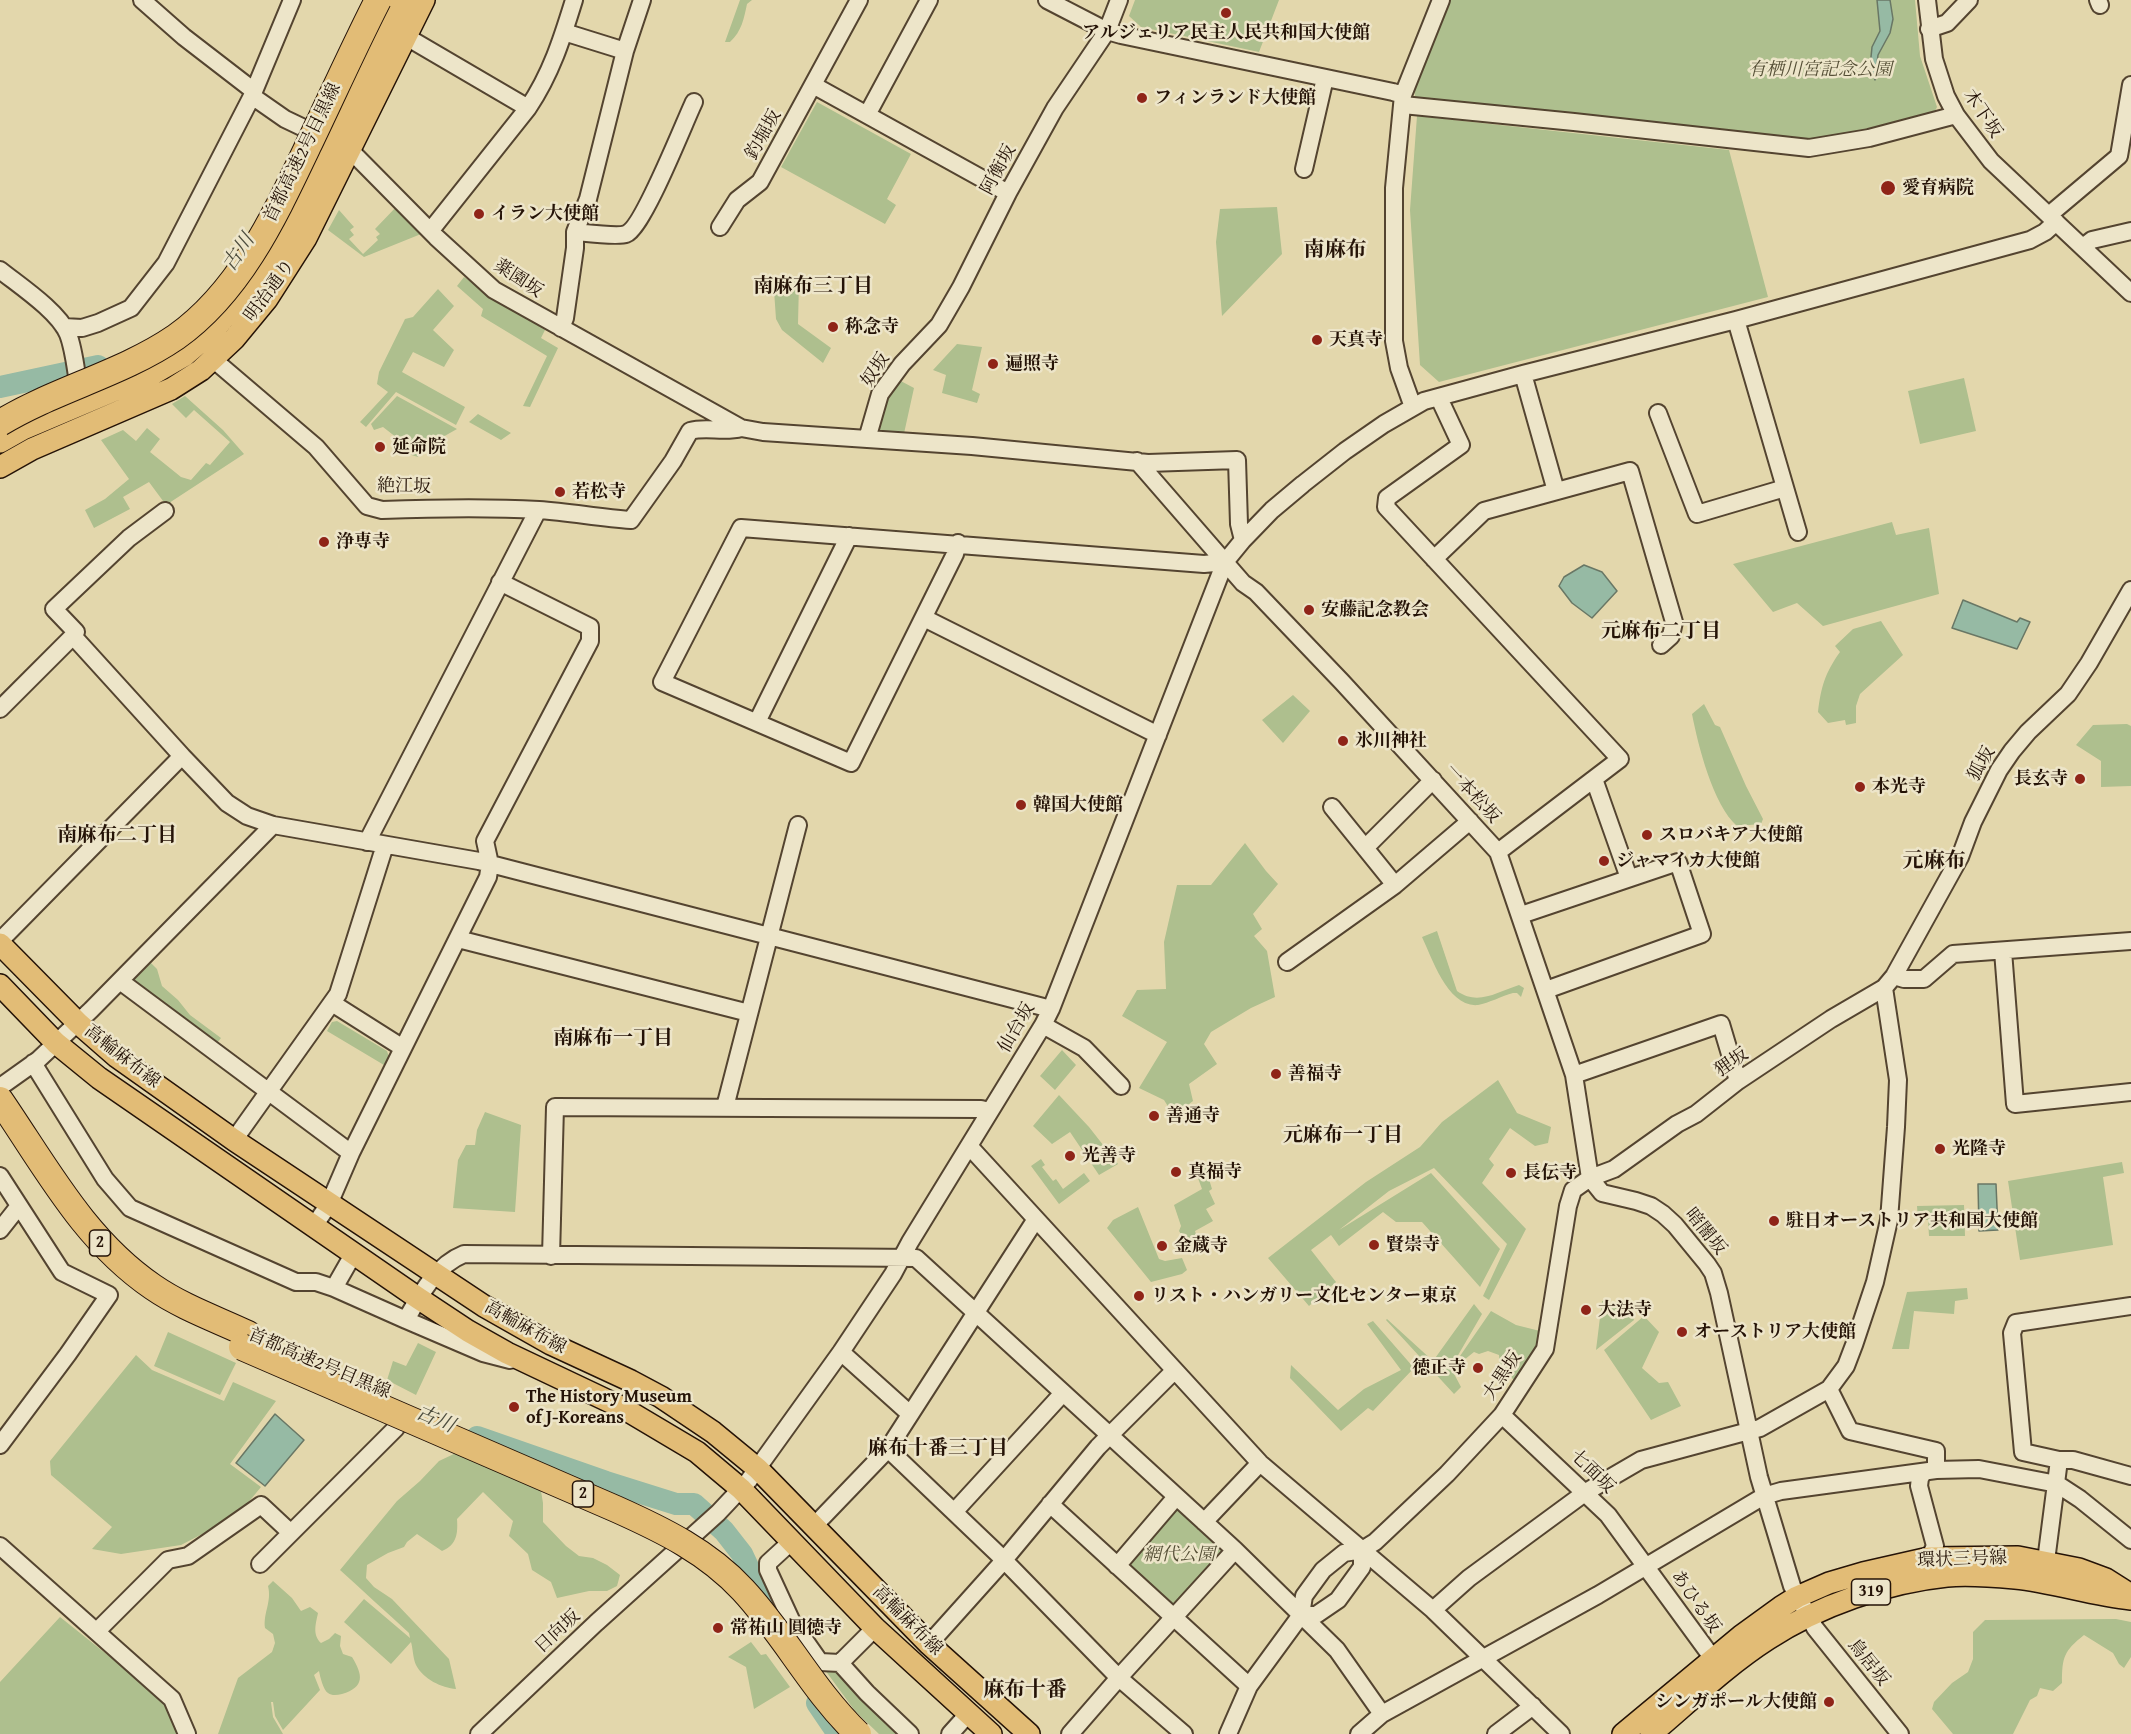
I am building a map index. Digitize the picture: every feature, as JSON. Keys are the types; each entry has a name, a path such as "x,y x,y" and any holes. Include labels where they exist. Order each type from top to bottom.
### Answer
{"highway":[{"name":"首都高速2号目黒線","path":"0,404 148,336 184,310 205,290 231,256 263,205 362,0"},
{"name":"首都高速2号目黒線","path":"0,423 56,394 153,351 194,322 211,306 234,278 265,232 378,0"},
{"name":"首都高速2号目黒線","path":"0,1100 74,1212 119,1261 154,1288 201,1313 630,1498 683,1527 707,1545 746,1582 826,1688 863,1730"},
{"name":"首都高速2号目黒線","path":"0,1127 77,1241 124,1285 187,1323 616,1509 686,1544 711,1561 744,1590 821,1693 863,1730"}],"main road":[{"name":"明治通り","path":"0,467 28,451 84,405 171,389 214,360 253,317 287,270 320,213 336,143 402,0"},
{"name":"明治通り","path":"0,442 23,429 153,374 184,356 214,330 273,255 336,143 405,36 424,0"},
{"name":"高輪麻布線","path":"0,943 78,1023 134,1070 234,1140 436,1275 519,1327 661,1397 713,1432 758,1469 929,1644 1029,1734"},
{"name":"高輪麻布線","path":"0,984 56,1043 120,1093 418,1298 468,1331 537,1368 592,1392 655,1425 697,1452 741,1489 875,1628 991,1734"},
{"name":"環状三号線","path":"1651,1734 1767,1640 1829,1583 1863,1573 1929,1558 2018,1557 2079,1569 2106,1580 2131,1597"},
{"name":"環状三号線","path":"1623,1734 1749,1630 1803,1606 1949,1576 2014,1578 2072,1587 2101,1596 2131,1597"}],"street":[{"name":"薬園坂","path":"142,0 276,114 336,143 494,290 741,428"},
{"path":"64,327 82,328 130,308 154,281 166,263 253,94 292,0"},
{"path":"431,230 528,108 550,72 574,0"},
{"path":"561,328 565,318 575,248 575,232 588,199 626,51 642,0"},
{"name":"釣堀坂","path":"720,227 737,200 760,182 859,0"},
{"path":"867,115 929,0"},
{"path":"1047,0 1107,31 1132,38 1393,92 1403,100 1574,122 1809,148 1869,138 1956,115"},
{"name":"阿衡坂","path":"932,331 939,325 962,287 1008,193 1055,108 1107,31 1119,0"},
{"path":"1413,407 1399,368 1395,341 1394,188 1403,100 1441,0"},
{"name":"木下坂","path":"1927,0 1934,59 1939,77 1956,115 1991,161 2131,293"},
{"path":"1929,29 1947,23 1969,0"},
{"path":"564,32 626,51"},
{"path":"405,36 528,108"},
{"path":"1304,169 1325,78"},
{"path":"813,85 1008,193"},
{"name":"仙台坂","path":"741,1489 758,1469 841,1352 893,1274 1043,1024 1051,1009 1225,562 1272,510 1345,451 1424,401 1439,399 1523,374 1736,320 2030,240 2045,232 2052,219 2119,156 2131,86"},
{"path":"575,232 625,234 634,229 652,196 694,102"},
{"path":"2083,248 2092,240 2131,231"},
{"path":"0,270 55,316 64,327 68,335 84,405"},
{"path":"1736,320 1797,532"},
{"name":"奴坂","path":"867,439 880,394 902,364 932,331"},
{"name":"絶江坂","path":"214,360 316,447 367,506 382,510 482,507 538,510 631,520 673,461 690,431 699,429"},
{"path":"1523,374 1556,491"},
{"path":"1439,399 1461,445 1387,498 1386,507 1620,759 1498,852"},
{"path":"710,412 699,429 728,432 741,428 763,432 1148,463 1237,460 1239,524 1243,540"},
{"path":"1658,413 1697,514 1785,488"},
{"name":"一本松坂","path":"1137,461 1243,583 1256,592 1310,648 1498,852 1574,1075 1590,1178"},
{"path":"1434,559 1484,511 1630,471 1674,622 1671,636 1661,645"},
{"path":"367,842 538,510"},
{"path":"0,710 76,632 54,609 129,538 165,511"},
{"path":"958,543 955,554 924,618 851,763 662,682 741,528 958,543 1204,564 1225,562"},
{"path":"757,722 849,536"},
{"path":"314,1226 329,1204 351,1153 488,877 490,864 485,841 590,641 590,627 500,582"},
{"name":"狐坂","path":"1889,982 1955,867 1973,822 1999,770 2028,732 2068,694 2089,663 2131,590"},
{"path":"924,618 1158,735"},
{"path":"73,636 182,756 227,802 247,816 273,825 490,864 1051,1009"},
{"path":"0,943 182,756"},
{"path":"1594,779 1629,878"},
{"path":"1365,848 1433,780"},
{"path":"1332,807 1395,885"},
{"path":"1287,962 1395,885 1470,821"},
{"path":"0,1087 33,1063 78,1023 273,825"},
{"path":"725,1107 798,825"},
{"path":"234,1140 338,994 385,845"},
{"path":"1521,915 1678,862 1702,934 1546,990"},
{"path":"458,939 749,1014"},
{"path":"1433,1610 1469,1578 1586,1492 1641,1460 1760,1428 1829,1389 1846,1366 1875,1282 1890,1220 1898,1080 1889,982 1924,979 1953,954 2131,941"},
{"path":"2003,951 2015,1104 2131,1092"},
{"path":"120,981 351,1153"},
{"name":"狸坂","path":"1590,1178 1614,1169 1677,1124 1696,1114 1738,1081 1889,982"},
{"path":"332,1003 403,1048"},
{"path":"1043,1024 1084,1048 1121,1086"},
{"path":"1574,1075 1721,1024 1738,1081"},
{"path":"33,1063 105,1179 130,1208 296,1282 316,1282 334,1288 483,1353 537,1368"},
{"path":"551,1256 555,1107 981,1109 989,1111"},
{"path":"969,1146 1260,1463 1433,1610 1561,1734"},
{"name":"大黒坂","path":"1228,1734 1249,1686 1301,1615 1304,1596 1323,1570 1344,1552 1362,1550 1375,1542 1447,1474 1502,1415 1545,1349 1568,1206 1586,1156"},
{"path":"0,1176 62,1272 110,1295 0,1445"},
{"path":"1573,1190 1590,1178"},
{"name":"暗闇坂","path":"1590,1178 1602,1193 1651,1206 1663,1214 1675,1224 1713,1273 1764,1497"},
{"path":"0,1230 19,1206"},
{"path":"814,1526 888,1449 1036,1219"},
{"path":"334,1288 354,1253"},
{"path":"406,1320 418,1298 436,1275 453,1258 464,1254 890,1259 916,1257 1235,1550 1337,1650 1382,1714"},
{"path":"2131,1306 2016,1323 2012,1333 2024,1452 2059,1460 2073,1460 2131,1476"},
{"path":"841,1352 910,1414"},
{"path":"929,1644 1004,1561 1109,1435 1174,1371"},
{"path":"1829,1389 1850,1431 1936,1451 1930,1471 1920,1478 1919,1486 1935,1546 1929,1558"},
{"path":"954,1512 1063,1393"},
{"name":"七面坂","path":"1502,1415 1608,1515 1646,1566"},
{"path":"260,1564 396,1428"},
{"path":"888,1449 1004,1561 1119,1678 1184,1734"},
{"path":"2046,1562 2059,1460"},
{"path":"1204,1522 1260,1463"},
{"path":"1359,1734 1382,1714 1764,1497 1781,1491 1930,1471 1979,1469 2057,1484 2080,1499 2131,1540"},
{"name":"日向坂","path":"484,1732 556,1660 711,1520 741,1489"},
{"path":"1117,1566 1176,1497"},
{"name":"鳥居坂","path":"1764,1497 1788,1577 1815,1628 1900,1734"},
{"path":"1050,1504 1249,1686"},
{"path":"97,1631 168,1560 188,1556 261,1505 291,1533"},
{"path":"792,1541 768,1563 768,1570 792,1622 820,1662 840,1663 867,1693 910,1734"},
{"path":"0,1546 172,1699 187,1734"},
{"path":"1070,1734 1235,1550"},
{"path":"1301,1615 1316,1615 1338,1600 1362,1567 1362,1550"},
{"name":"あひる坂","path":"1646,1566 1714,1660"},
{"path":"840,1663 875,1628"},
{"path":"1496,1734 1533,1706"},
{"path":"950,1734 968,1714"}],"green space":[{"path":"740,0 752,0 747,4 737,33 730,42 725,42"},
{"path":"1135,0 1279,0 1259,52 1141,27 1129,16"},
{"name":"有栖川宮記念公園","path":"1447,0 1915,0 1920,56 1937,107 1933,115 1829,142 1423,104 1415,96 1414,88"},
{"path":"817,102 911,154 887,199 896,205 885,224 781,167"},
{"path":"1417,116 1729,150 1768,297 1439,382 1420,365 1410,210"},
{"path":"398,205 426,232 364,257 328,230 339,210 354,227 350,230 354,235 349,239 363,254 378,240 376,237 380,234 375,229"},
{"path":"1277,207 1282,254 1222,316 1216,242 1220,209"},
{"path":"773,276 799,282 798,324 831,348 823,363 782,330 776,319"},
{"path":"464,277 545,330 541,338 558,348 530,407 523,406 547,356 481,316 483,309 457,286"},
{"path":"438,289 454,306 433,330 454,350 444,367 413,352 402,372 465,407 456,425 396,392 366,427 360,422 388,392 377,384 379,372 405,319 413,317"},
{"path":"957,344 982,347 972,390 980,394 977,403 942,393 946,375 933,370"},
{"path":"1964,378 1976,431 1920,444 1908,391"},
{"path":"897,379 914,388 903,438 872,434 882,399"},
{"path":"185,396 223,430 244,454 166,505 149,482 123,497 130,509 94,528 85,510 105,499 129,479 101,440 123,430 136,441 147,428 160,439 150,452 181,477 191,480 206,463 210,465 230,442 194,410 186,418 172,404"},
{"path":"397,396 457,429 441,438 437,445 422,444 418,457 395,450 401,441 383,427 374,430 371,424"},
{"path":"478,414 511,433 501,440 469,422"},
{"path":"1892,522 1896,535 1929,528 1939,594 1823,626 1797,603 1773,612 1733,564"},
{"path":"1881,621 1903,655 1860,694 1856,706 1856,723 1846,725 1845,720 1828,723 1818,712 1824,680 1840,652 1835,646 1853,629"},
{"path":"1293,695 1310,711 1283,743 1262,720"},
{"path":"1704,704 1715,725 1720,727 1763,819 1761,824 1737,826 1728,816 1714,790 1698,742 1692,714"},
{"path":"2127,724 2131,726 2131,786 2101,787 2101,761 2076,745 2093,725"},
{"path":"1245,843 1278,884 1253,914 1262,929 1254,936 1267,951 1275,997 1251,1008 1211,1032 1204,1044 1217,1064 1189,1084 1193,1101 1174,1116 1164,1100 1139,1088 1167,1042 1122,1016 1137,990 1166,989 1164,942 1177,885 1211,885"},
{"path":"1437,931 1457,991 1480,998 1519,985 1524,988 1521,997 1513,993 1478,1005 1467,1004 1458,999 1442,980 1422,937"},
{"path":"151,963 157,969 162,986 190,1015 221,1038 217,1043 135,983 134,980"},
{"path":"337,1021 387,1051 389,1057 384,1065 327,1031 332,1022"},
{"path":"1062,1050 1076,1065 1055,1090 1040,1076"},
{"path":"1498,1080 1517,1113 1551,1127 1548,1143 1535,1146 1510,1128 1489,1159 1494,1165 1482,1183 1526,1229 1489,1300 1483,1296 1507,1244 1434,1168 1389,1191 1339,1230 1431,1173 1500,1249 1480,1287 1422,1222 1396,1222 1383,1212 1339,1246 1331,1235 1311,1250 1336,1282 1309,1306 1268,1258 1366,1182 1420,1147 1442,1122"},
{"path":"1059,1095 1089,1127 1118,1164 1099,1175 1070,1132 1052,1144 1033,1126"},
{"path":"485,1112 521,1125 515,1212 453,1208 458,1160 466,1145 475,1145 477,1130"},
{"path":"1041,1159 1045,1165 1042,1167 1053,1181 1056,1179 1063,1189 1084,1173 1090,1181 1059,1204 1031,1166"},
{"path":"2122,1162 2124,1173 2103,1177 2113,1245 2020,1260 2008,1181"},
{"path":"1205,1166 1212,1189 1209,1191 1215,1204 1206,1209 1213,1221 1195,1231 1197,1237 1186,1242 1179,1231 1181,1226 1174,1205 1202,1189 1195,1170"},
{"path":"1964,1205 1965,1236 1929,1236 1928,1220 1918,1220 1917,1206"},
{"path":"1138,1207 1159,1259 1165,1261 1182,1258 1187,1270 1182,1274 1151,1282 1107,1228 1113,1220"},
{"path":"1967,1288 1968,1299 1955,1301 1954,1314 1914,1311 1909,1349 1892,1349 1907,1292"},
{"path":"1602,1301 1630,1307 1634,1320 1596,1350"},
{"path":"1474,1304 1482,1314 1457,1357 1460,1360 1452,1370 1461,1387 1454,1394 1386,1320 1433,1361"},
{"path":"1491,1311 1516,1325 1540,1331 1534,1355 1514,1380 1500,1367 1499,1355 1488,1351 1479,1354 1474,1352 1464,1360 1460,1356"},
{"path":"1644,1316 1659,1332 1642,1368 1659,1383 1668,1382 1681,1406 1651,1420 1604,1350"},
{"path":"1373,1321 1414,1368 1373,1411 1368,1408 1341,1431 1290,1378 1291,1365 1338,1410 1364,1389 1401,1370 1367,1324"},
{"path":"168,1332 236,1363 220,1395 154,1366"},
{"path":"418,1343 436,1352 416,1395 387,1380 393,1361 406,1366"},
{"path":"136,1355 152,1370 224,1401 233,1382 276,1401 230,1464 261,1487 237,1516 181,1545 121,1554 92,1549 112,1527 51,1475 50,1461"},
{"path":"456,1453 541,1491 543,1522 579,1556 593,1558 620,1575 617,1586 607,1591 589,1591 557,1598 551,1582 532,1570 528,1554 509,1536 513,1521 483,1492 457,1519 456,1538 447,1548 442,1551 417,1534 404,1547 367,1565 366,1578 374,1587 392,1599 449,1659 456,1689 439,1685 423,1675 415,1663 411,1642 391,1664 344,1622 364,1599 410,1638 409,1633 340,1570 397,1501 439,1461"},
{"name":"網代公園","path":"1179,1506 1227,1549 1177,1610 1128,1571 1127,1562"},
{"path":"273,1581 292,1598 301,1611 310,1607 318,1613 316,1633 321,1643 335,1633 341,1636 340,1646 343,1654 352,1657 360,1680 355,1688 331,1695 322,1683 319,1671 314,1675 320,1690 283,1730 275,1716 273,1702 271,1702 273,1717 283,1734 218,1734 238,1678 272,1652 275,1643 273,1634 265,1628 265,1623 269,1597 268,1586"},
{"path":"60,1617 164,1700 179,1734 0,1734 0,1682"},
{"path":"2116,1619 2131,1622 2131,1657 2124,1668 2113,1653 2084,1635 2065,1655 2062,1683 2053,1691 2040,1688 2037,1696 2030,1700 2013,1734 1953,1734 1932,1709 1934,1702 1952,1683 1968,1672 1973,1659 1973,1632 1985,1620"},
{"path":"751,1642 761,1655 766,1654 790,1687 754,1709 746,1667 728,1657"},
{"path":"825,1670 839,1670 902,1734 879,1734 855,1711"}],"shaded area":[{"path":"1877,0 1890,0 1893,19 1890,33 1878,55 1875,80 1870,67 1872,47 1880,31"},
{"path":"1584,565 1602,572 1617,591 1592,618 1572,603 1559,586 1564,577"},
{"path":"1963,600 2017,622 2020,618 2030,622 2017,649 1952,628"},
{"path":"1978,1184 1996,1184 1998,1230 1979,1231"},
{"path":"275,1414 304,1440 265,1486 236,1463"}],"waterway":[{"name":"古川","path":"0,387 98,366"},
{"name":"古川","path":"477,1437 676,1504 694,1504 724,1531 742,1554 771,1616"},
{"name":"古川","path":"817,1703 838,1734"}],"place":[{"name":"アルジェリア民主人民共和国大使館","path":"1226,13"},
{"name":"フィンランド大使館","path":"1142,98"},
{"name":"愛育病院","path":"1888,188"},
{"name":"イラン大使館","path":"479,214"},
{"name":"称念寺","path":"833,327"},
{"name":"天真寺","path":"1317,340"},
{"name":"遍照寺","path":"993,364"},
{"name":"延命院","path":"380,447"},
{"name":"若松寺","path":"560,492"},
{"name":"浄専寺","path":"324,542"},
{"name":"安藤記念教会","path":"1309,610"},
{"name":"氷川神社","path":"1343,741"},
{"name":"長玄寺","path":"2080,779"},
{"name":"本光寺","path":"1860,787"},
{"name":"韓国大使館","path":"1021,805"},
{"name":"スロバキア大使館","path":"1647,835"},
{"name":"ジャマイカ大使館","path":"1604,861"},
{"name":"善福寺","path":"1276,1074"},
{"name":"善通寺","path":"1154,1116"},
{"name":"光隆寺","path":"1940,1149"},
{"name":"光善寺","path":"1070,1156"},
{"name":"真福寺","path":"1176,1172"},
{"name":"長伝寺","path":"1511,1173"},
{"name":"駐日オーストリア共和国大使館","path":"1774,1221"},
{"name":"賢崇寺","path":"1374,1245"},
{"name":"金蔵寺","path":"1162,1246"},
{"name":"リスト・ハンガリー文化センター東京","path":"1139,1296"},
{"name":"大法寺","path":"1586,1310"},
{"name":"オーストリア大使館","path":"1682,1332"},
{"name":"徳正寺","path":"1478,1368"},
{"name":"The History Museum of J-Koreans","path":"514,1407"},
{"name":"常祐山 圓徳寺","path":"718,1628"},
{"name":"シンガポール大使館","path":"1829,1702"}],"district":[{"name":"南麻布","path":"1335,251"},
{"name":"南麻布三丁目","path":"813,287"},
{"name":"元麻布二丁目","path":"1661,632"},
{"name":"南麻布二丁目","path":"117,836"},
{"name":"元麻布","path":"1934,862"},
{"name":"南麻布一丁目","path":"613,1039"},
{"name":"元麻布一丁目","path":"1343,1136"},
{"name":"麻布十番三丁目","path":"938,1449"},
{"name":"麻布十番","path":"1025,1691"}]}
